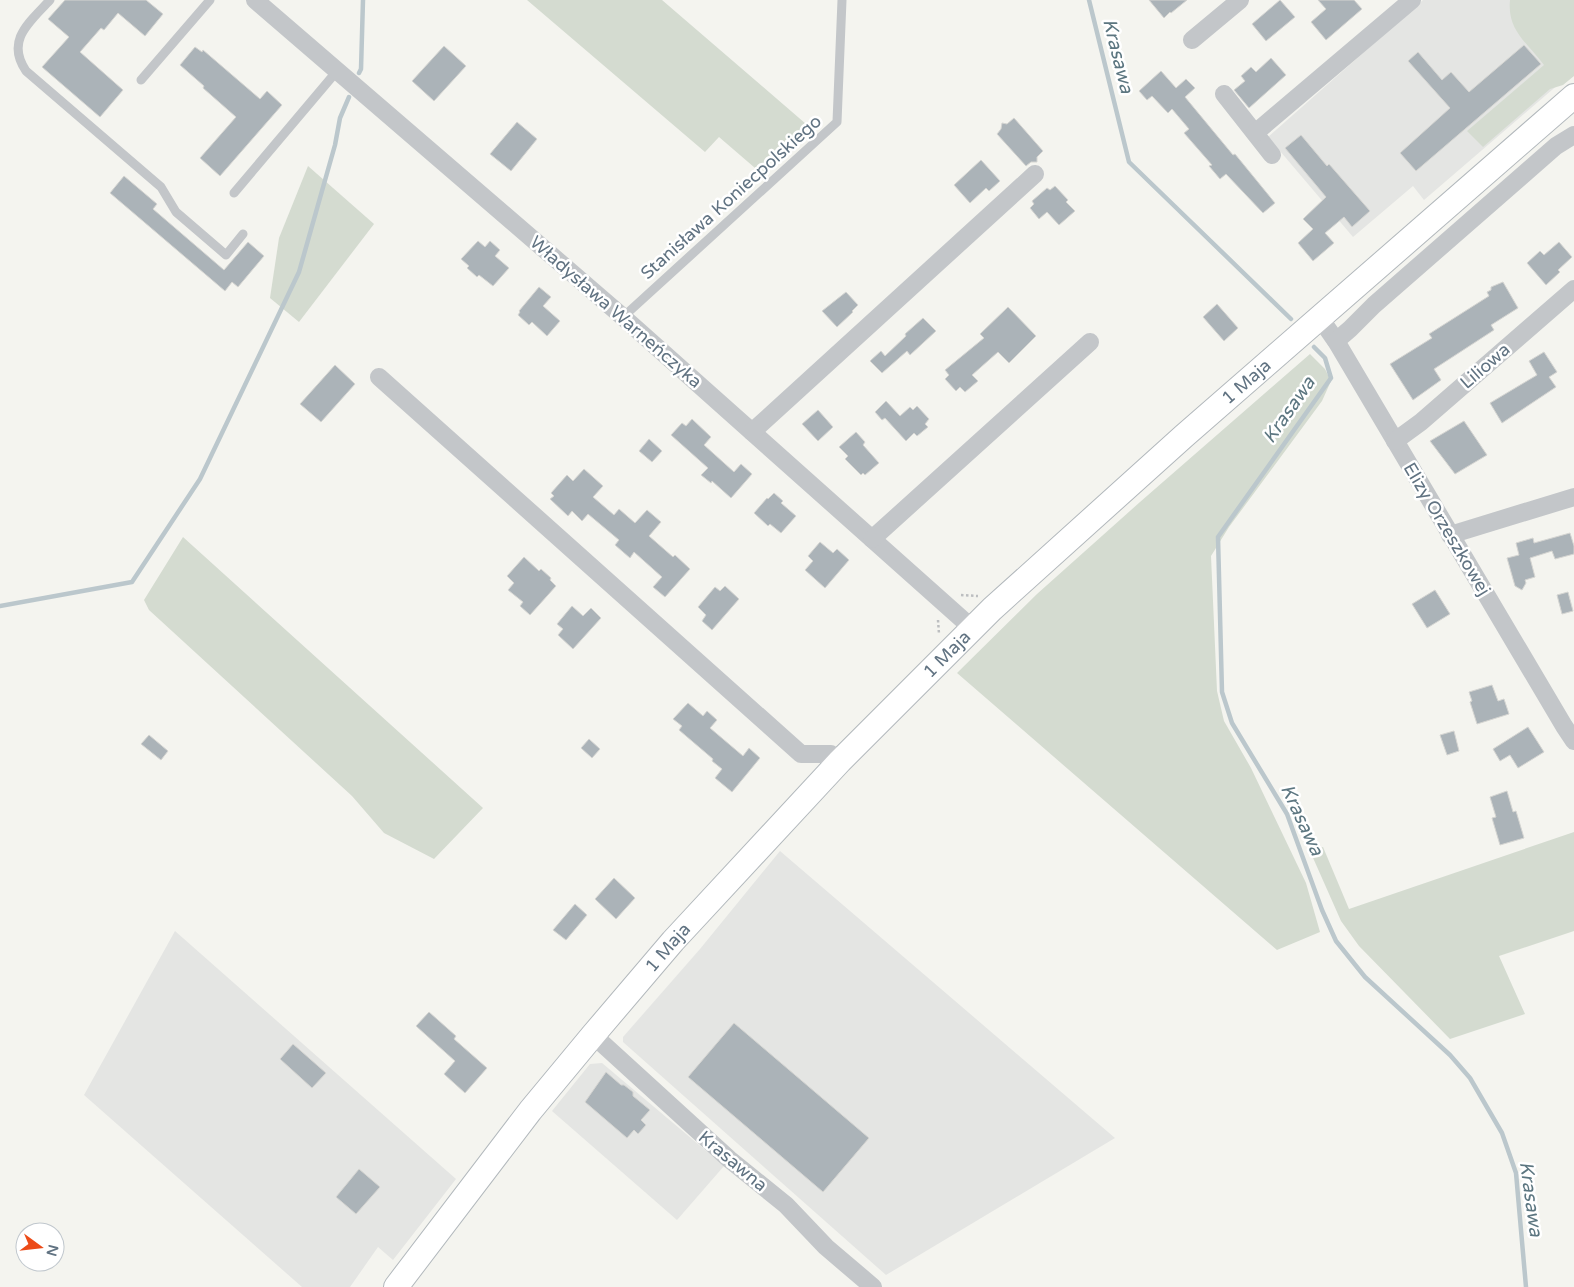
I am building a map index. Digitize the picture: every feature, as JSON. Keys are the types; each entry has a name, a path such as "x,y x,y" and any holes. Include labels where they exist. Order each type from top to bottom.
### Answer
{"main road":[{"name":"1 Maja","path":"396,1287 530,1111 673,941 840,762 972,628 1184,436 1574,97"}],"street":[{"name":"Władysława Warneńczyka","path":"255,0 623,317 972,628"},
{"path":"1192,40 1240,0"},
{"path":"1255,133 1412,0"},
{"path":"1224,94 1272,155"},
{"path":"1336,341 1374,305 1556,146 1574,135"},
{"path":"752,432 1035,174"},
{"name":"Liliowa","path":"1395,441 1421,422 1574,289"},
{"name":"Elizy Orzeszkowej","path":"1320,318 1336,341 1574,741"},
{"path":"872,539 1090,342"},
{"path":"379,377 801,754 832,754 840,762"},
{"path":"1450,535 1574,497"},
{"name":"Krasawna","path":"593,1035 729,1159 786,1205 826,1248 873,1287"}],"lane":[{"path":"50,0 23,30 19,38 17,45 18,53 26,71 160,188 176,212 226,255 243,234"},
{"name":"Stanisława Koniecpolskiego","path":"623,317 837,122 842,0"},
{"path":"141,80 208,1"},
{"path":"234,193 337,70"}],"shaded area":[{"path":"527,0 662,0 806,124 762,174 719,137 705,152"},
{"path":"1423,0 1549,0 1574,71 1424,200 1413,186 1353,237 1268,137"},
{"path":"1510,0 1574,0 1574,76 1563,85 1550,89 1483,147 1467,131 1544,65 1515,28 1510,11"},
{"path":"308,166 374,224 299,322 270,298 279,238"},
{"path":"1310,354 1325,369 1331,381 1322,401 1229,527 1211,556 1217,691 1224,721 1251,768 1306,883 1320,932 1277,950 957,673 1037,594"},
{"path":"183,537 483,808 434,859 384,833 352,796 149,610 144,600"},
{"path":"1574,832 1574,931 1499,956 1525,1014 1450,1039 1359,946 1341,921 1310,851 1323,847 1349,909"},
{"path":"780,851 1115,1138 886,1275 623,1042 623,1037 700,949"},
{"path":"175,931 456,1179 393,1260 378,1247 350,1287 302,1287 84,1095"},
{"path":"602,1063 724,1166 677,1220 552,1111 590,1064"}],"building":[{"path":"65,0 146,0 163,14 145,36 118,13 104,30 101,28 80,52 123,90 100,117 42,67 69,37 48,19"},
{"path":"1149,0 1187,0 1164,18"},
{"path":"1280,0 1295,17 1266,41 1252,24"},
{"path":"1318,0 1354,0 1362,9 1326,40 1311,22 1326,9"},
{"path":"1524,45 1541,64 1416,171 1400,153 1450,108 1408,61 1418,52 1442,80 1451,72 1469,92"},
{"path":"444,46 466,66 434,101 412,81"},
{"path":"195,47 202,52 203,50 260,99 267,91 282,105 220,176 200,158 236,117 180,65"},
{"path":"1271,58 1286,75 1249,108 1234,90 1245,81 1241,76 1251,67 1256,72"},
{"path":"1161,71 1176,88 1186,79 1195,88 1185,97 1275,203 1263,213 1226,174 1220,179 1209,166 1212,165 1184,133 1189,129 1172,109 1168,113 1152,96 1147,100 1139,91"},
{"path":"1014,118 1043,151 1037,157 1037,162 1031,162 1026,166 997,134 1001,129 1002,123 1007,124"},
{"path":"517,122 537,139 511,171 490,154"},
{"path":"1301,135 1327,166 1329,164 1370,211 1352,227 1344,217 1325,233 1334,243 1313,261 1298,243 1313,229 1303,219 1326,197 1285,148"},
{"path":"981,160 1000,181 989,191 986,188 970,203 954,185"},
{"path":"124,176 157,204 153,209 224,270 248,242 264,256 238,287 232,282 225,291 110,193"},
{"path":"1055,186 1075,211 1059,225 1047,212 1039,219 1030,208 1034,204 1032,201 1047,188 1050,190"},
{"path":"478,241 485,247 490,241 500,250 495,256 509,268 493,286 479,275 477,277 461,259"},
{"path":"1559,242 1572,257 1546,285 1527,263 1540,251 1544,255"},
{"path":"1503,282 1518,308 1491,325 1494,330 1434,369 1441,380 1413,400 1390,364 1432,338 1429,334 1489,296 1487,292 1491,290 1491,287"},
{"path":"539,287 551,297 543,306 560,321 547,336 532,322 529,325 518,315 519,311"},
{"path":"846,292 858,305 837,327 822,311"},
{"path":"1217,304 1238,328 1224,341 1203,317"},
{"path":"1008,307 1036,336 1009,363 998,352 972,375 978,381 965,392 960,387 956,391 945,379 949,375 945,370 984,338 980,334"},
{"path":"923,318 936,331 910,355 907,351 882,373 870,361 881,351 885,356"},
{"path":"1544,352 1557,372 1549,377 1556,387 1502,423 1490,403 1537,375 1529,361"},
{"path":"335,365 355,384 321,422 300,404"},
{"path":"886,401 900,416 910,407 913,410 917,406 929,419 925,424 928,427 917,436 914,433 906,441 885,418 882,420 875,412"},
{"path":"818,410 833,427 818,441 802,424"},
{"path":"692,419 711,437 704,445 734,472 741,464 752,474 731,498 712,481 711,483 701,475 708,468 671,435 682,423 686,426"},
{"path":"1464,421 1487,455 1455,474 1430,441"},
{"path":"856,432 865,442 863,445 879,463 865,475 863,473 861,475 845,459 848,456 839,447"},
{"path":"649,439 662,451 652,462 639,451"},
{"path":"584,469 603,486 593,497 614,515 619,509 635,523 647,510 661,522 649,536 673,557 675,555 690,569 665,597 653,587 662,577 634,552 630,558 615,545 619,540 588,514 582,521 572,511 568,516 550,499 554,496 551,493 567,475 573,481"},
{"path":"774,493 783,501 781,503 796,516 781,533 770,524 768,526 754,513"},
{"path":"1570,533 1574,554 1555,559 1552,551 1530,558 1535,577 1525,580 1526,583 1522,590 1515,586 1507,558 1519,555 1516,543 1533,538 1534,543"},
{"path":"820,542 833,553 837,549 849,560 825,588 805,570 813,561 808,556"},
{"path":"524,557 539,571 541,569 551,578 550,580 556,586 530,615 520,606 523,602 508,590 514,583 507,576"},
{"path":"725,586 739,599 712,630 702,621 706,615 698,607 715,587 720,591"},
{"path":"1435,590 1450,614 1427,628 1412,604"},
{"path":"1568,592 1573,611 1562,614 1557,595"},
{"path":"572,606 583,616 591,608 601,618 573,649 558,635 563,629 557,624"},
{"path":"1492,685 1498,701 1504,699 1509,714 1477,724 1469,692"},
{"path":"688,703 703,716 707,711 717,720 710,728 743,756 749,748 760,758 732,792 715,778 722,769 679,730 682,726 673,719"},
{"path":"1528,727 1544,752 1518,768 1510,755 1500,761 1493,749"},
{"path":"1454,731 1459,751 1447,755 1440,735"},
{"path":"149,735 168,751 161,760 141,744"},
{"path":"589,739 600,749 592,758 581,748"},
{"path":"1507,791 1513,812 1516,811 1524,838 1500,845 1492,818 1496,817 1490,797"},
{"path":"614,878 635,898 616,919 595,899"},
{"path":"575,904 587,915 566,940 553,930"},
{"path":"429,1012 456,1036 454,1039 487,1068 465,1093 444,1074 455,1061 416,1026"},
{"path":"734,1023 869,1138 823,1192 688,1077"},
{"path":"293,1044 326,1073 312,1088 280,1059"},
{"path":"606,1072 621,1085 624,1085 633,1092 633,1096 650,1110 641,1120 646,1125 638,1134 634,1130 627,1138 585,1102"},
{"path":"359,1169 380,1187 356,1214 336,1197"}],"waterway":[{"path":"359,73 361,69 363,0"},
{"name":"Krasawa","path":"1089,0 1129,162 1291,319"},
{"path":"0,606 132,582 200,479 299,272 335,145 340,118 349,97"},
{"name":"Krasawa","path":"1314,347 1325,358 1331,378 1218,537 1222,692 1232,723 1287,814 1322,910 1336,941 1365,977 1450,1055 1470,1078 1502,1133 1516,1173 1526,1287"}]}
